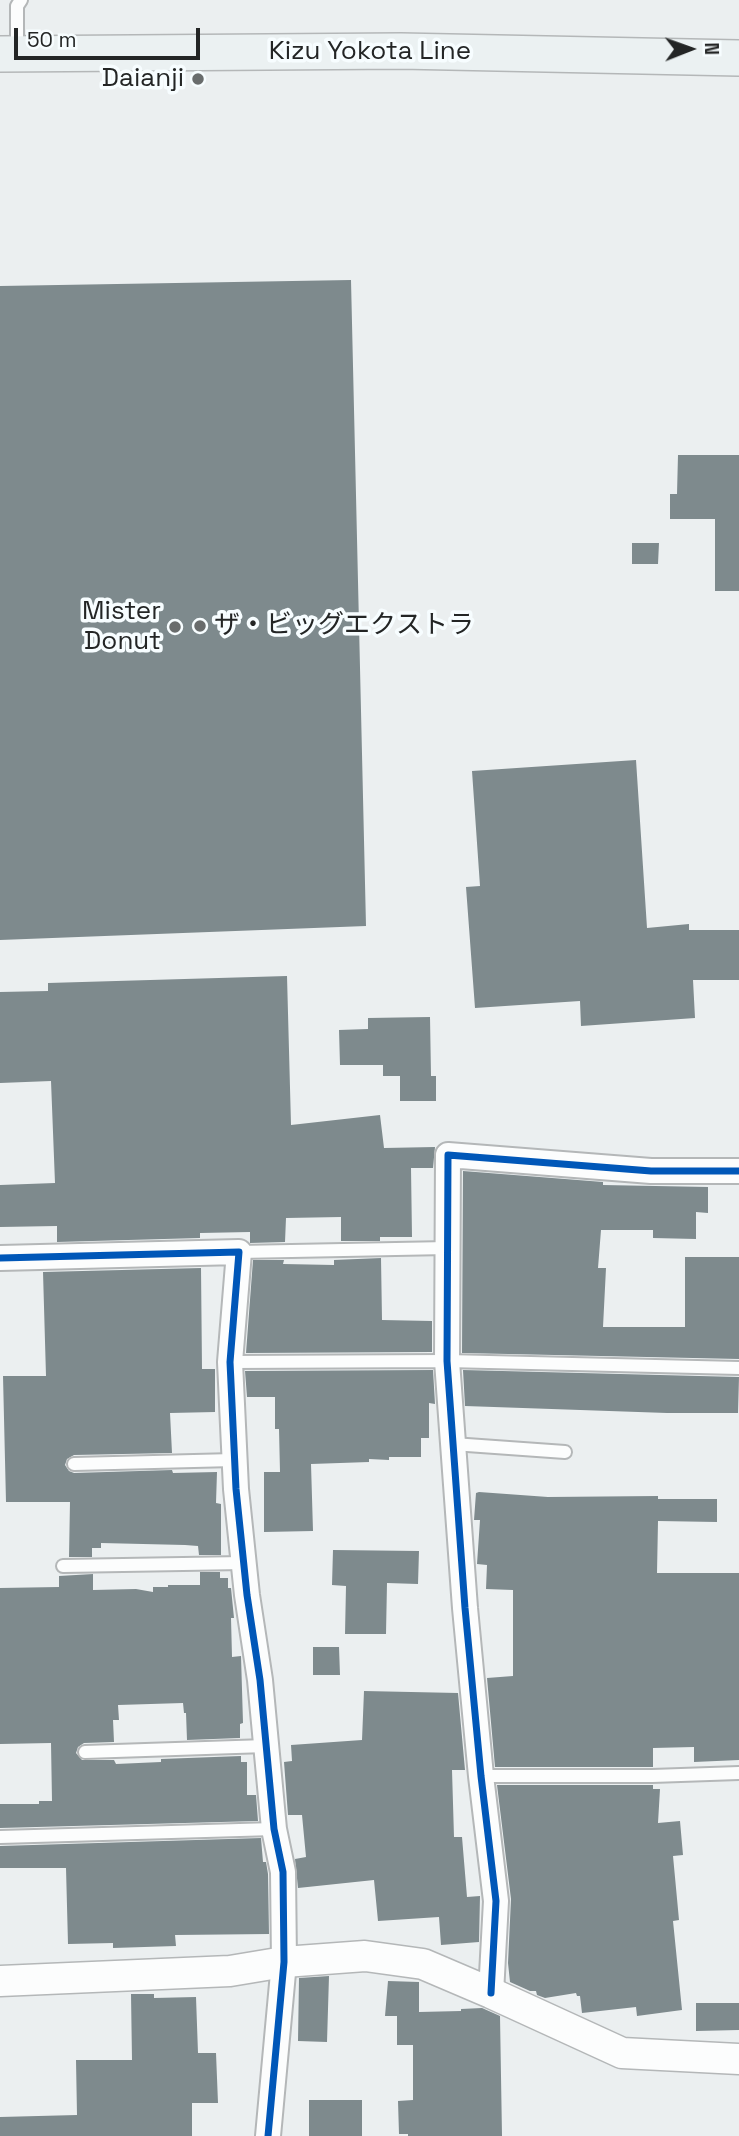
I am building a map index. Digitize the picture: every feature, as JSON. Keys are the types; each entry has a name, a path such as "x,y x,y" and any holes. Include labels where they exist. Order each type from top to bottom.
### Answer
{"main road":[{"name":"Kizu Yokota Line","path":"9,54 401,51 739,58"}],"street":[{"path":"491,1993 496,1901 465,1608 447,1361 448,1155 651,1171 739,1171"},
{"path":"0,1258 239,1252 230,1362 234,1460 243,1563 260,1680 274,1829 283,1872 284,1962 268,2136"},
{"path":"0,1981 230,1970 284,1962 365,1956 423,1964 622,2053 739,2059"}],"lane":[{"path":"9,54 17,6 21,0"},
{"path":"239,1252 448,1248"},
{"path":"230,1362 447,1361 739,1368"},
{"path":"453,1444 565,1452"},
{"path":"74,1464 234,1460"},
{"path":"63,1566 243,1563"},
{"path":"85,1752 266,1746"},
{"path":"481,1776 739,1773"},
{"path":"0,1837 274,1829"}],"building":[{"path":"351,280 366,926 0,940 0,286"},
{"path":"678,455 739,455 739,591 715,591 715,519 670,519 670,494 677,494"},
{"path":"632,543 659,543 658,564 632,564"},
{"path":"636,760 647,928 689,924 689,930 739,930 739,980 693,980 695,1018 581,1026 580,1001 475,1008 466,887 480,886 472,771"},
{"path":"287,976 291,1125 380,1115 384,1148 435,1147 433,1168 411,1168 412,1237 380,1237 380,1241 341,1241 341,1217 286,1218 285,1242 250,1243 250,1232 200,1233 200,1238 57,1242 57,1226 0,1227 0,1185 55,1183 51,1081 0,1083 0,992 48,991 48,983"},
{"path":"430,1017 431,1076 436,1076 436,1101 400,1101 400,1076 383,1076 383,1065 340,1065 339,1030 368,1029 368,1018"},
{"path":"463,1171 603,1182 603,1185 708,1187 708,1213 696,1212 696,1239 653,1238 653,1230 601,1230 598,1268 606,1268 603,1327 685,1327 685,1257 739,1257 739,1359 462,1353"},
{"path":"381,1258 382,1320 432,1321 432,1352 246,1353 253,1260 284,1260 283,1264 334,1265 334,1260"},
{"path":"201,1268 202,1369 215,1369 215,1412 170,1413 172,1453 74,1455 67,1459 65,1465 74,1473 172,1470 173,1473 217,1472 216,1503 221,1504 221,1555 199,1555 198,1546 101,1543 101,1548 92,1548 92,1557 69,1557 70,1502 6,1502 3,1376 46,1376 43,1272"},
{"path":"433,1370 435,1404 429,1403 429,1438 421,1438 421,1457 311,1464 313,1531 264,1532 264,1472 280,1472 279,1429 275,1429 275,1397 247,1397 245,1371"},
{"path":"463,1370 739,1377 738,1413 465,1406"},
{"path":"476,1493 548,1497 658,1496 658,1499 717,1499 717,1522 658,1521 657,1573 739,1573 739,1760 694,1762 694,1747 653,1748 653,1767 495,1767 487,1678 513,1676 513,1590 486,1589 487,1565 477,1564 480,1520 474,1520"},
{"path":"333,1550 419,1551 418,1584 387,1583 386,1634 345,1634 346,1586 332,1585"},
{"path":"200,1572 220,1572 220,1578 228,1578 228,1588 231,1588 234,1618 231,1618 232,1657 241,1656 243,1723 240,1724 240,1738 187,1740 183,1703 118,1705 119,1720 113,1720 114,1742 84,1743 78,1747 76,1753 82,1760 114,1760 116,1764 161,1762 161,1759 241,1756 241,1762 247,1762 247,1795 256,1795 258,1821 0,1828 0,1804 39,1804 39,1801 52,1801 51,1743 0,1744 0,1588 59,1587 59,1576 93,1574 93,1590 136,1589 153,1592 153,1587 200,1585"},
{"path":"313,1647 339,1647 340,1675 313,1675"},
{"path":"364,1691 458,1693 465,1770 452,1770 454,1837 462,1837 467,1897 480,1896 479,1942 441,1945 439,1917 378,1921 374,1880 298,1888 295,1859 306,1857 302,1815 288,1815 284,1762 292,1761 291,1745 362,1740"},
{"path":"497,1785 653,1785 653,1789 660,1789 658,1823 680,1821 683,1855 673,1856 679,1920 673,1921 682,2010 637,2016 636,2007 582,2013 580,1996 576,1993 545,1998 537,1995 536,1991 510,1982 508,1963 511,1899"},
{"path":"261,1838 263,1862 266,1862 268,1874 269,1934 175,1935 176,1946 113,1948 113,1943 68,1944 66,1868 0,1868 0,1846"},
{"path":"329,1976 327,2042 298,2041 299,1978"},
{"path":"388,1981 419,1982 419,2012 482,2008 500,2016 502,2136 399,2134 398,2101 413,2100 413,2045 397,2045 397,2016 385,2016"},
{"path":"131,1994 154,1994 154,1998 196,1997 198,2053 216,2053 218,2103 192,2103 192,2136 0,2136 0,2117 77,2115 76,2060 132,2060"},
{"path":"696,2003 739,2003 739,2030 696,2031"},
{"path":"309,2100 362,2100 362,2136 309,2136"}],"cycle path":[{"path":"491,1993 496,1901 465,1608 447,1361 448,1155 651,1171 739,1171"},
{"path":"0,1258 239,1252 230,1362 236,1489 247,1595 260,1680 274,1829 283,1872 284,1962 268,2136"}],"place":[{"name":"Daianji","path":"198,79"},
{"name":"ザ・ビッグエクストラ","path":"200,626"},
{"name":"Mister Donut","path":"175,627"}]}
